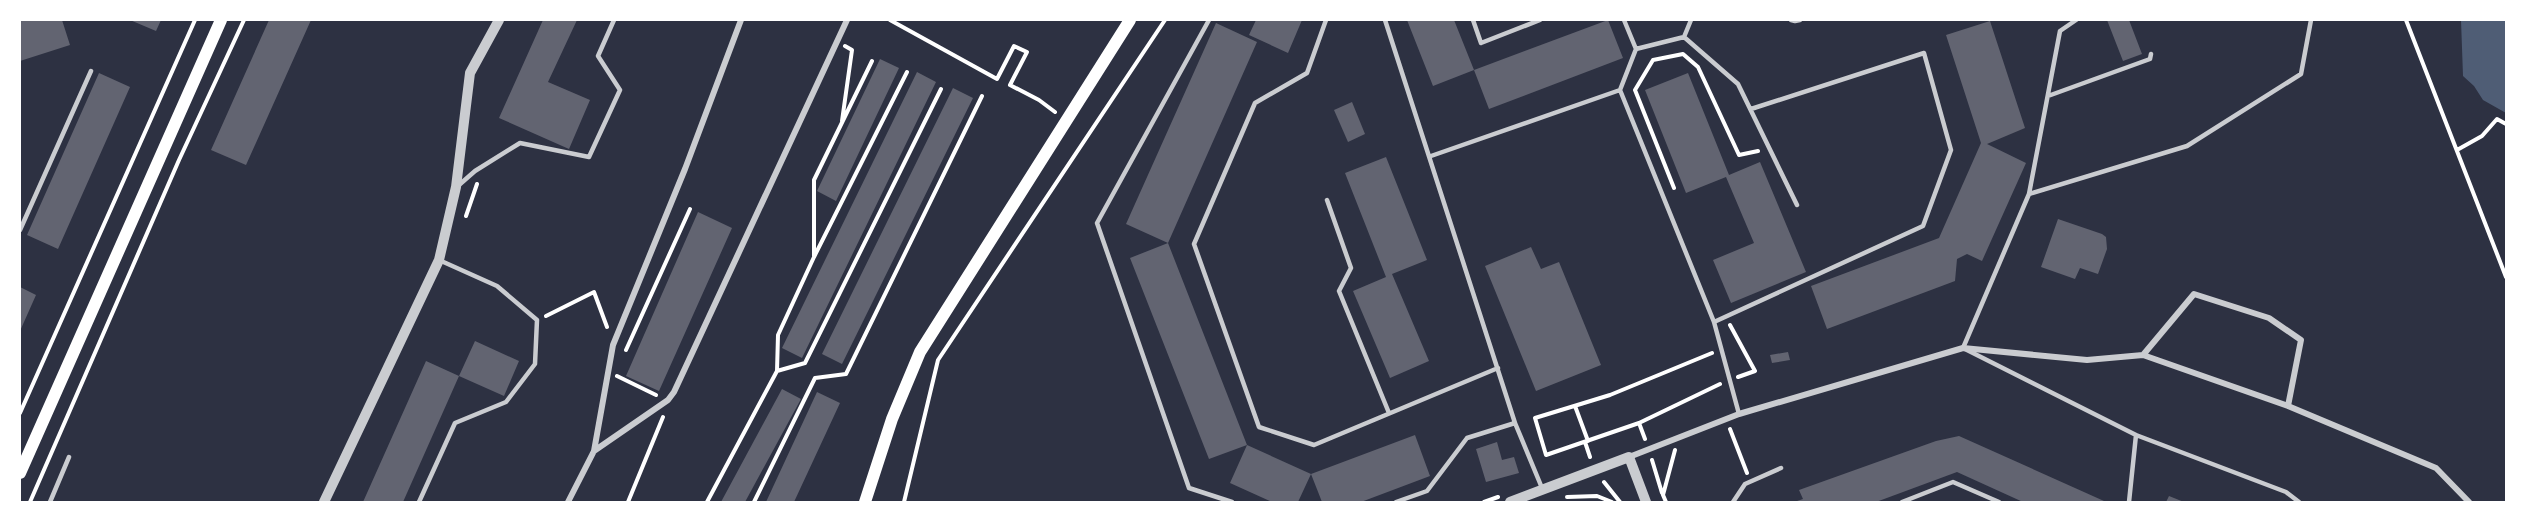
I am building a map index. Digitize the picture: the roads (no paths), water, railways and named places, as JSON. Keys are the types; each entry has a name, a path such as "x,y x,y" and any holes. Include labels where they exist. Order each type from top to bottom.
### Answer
{"main road":[{"path":"20,473 221,20"},
{"path":"865,502 892,419 920,352 1130,20"}],"street":[{"path":"324,502 439,260 456,187 470,73 500,20"},
{"path":"568,502 594,451 613,345 685,169 741,20"},
{"path":"594,451 668,400 674,392 847,20"},
{"path":"2143,355 2194,294 2269,318 2301,340 2288,406"},
{"path":"1509,502 1739,414 1963,348 2087,360 2143,355 2288,406 2436,468 2469,502"},
{"path":"1629,457 1646,502"}],"lane":[{"path":"456,187 475,171 520,143 589,157 620,90 598,56 614,20"},
{"path":"1209,20 1097,222 1189,488 1232,502"},
{"path":"1326,20 1307,74 1255,103 1194,244 1259,427 1314,445 1498,369"},
{"path":"1385,20 1431,156 1515,423 1542,488"},
{"path":"1473,20 1481,44 1540,20"},
{"path":"1624,20 1636,49 1620,90 1714,322 1739,414"},
{"path":"1684,37 1691,20"},
{"path":"1791,20 1800,20"},
{"path":"2076,20 2060,31 2029,194 1963,348 2136,435 2286,492 2300,502"},
{"path":"2029,194 2187,146 2301,74 2311,20"},
{"path":"1636,49 1684,37"},
{"path":"1684,37 1738,84 1797,205"},
{"path":"1714,322 1923,226 1952,150 1924,52 1751,109"},
{"path":"2048,96 2150,59 2151,54"},
{"path":"20,230 91,71"},
{"path":"1431,156 1620,90"},
{"path":"1327,200 1351,267 1339,291 1389,413"},
{"path":"419,502 455,423 506,402 535,364 537,320 497,286 439,260"},
{"path":"1396,502 1428,491 1467,438 1515,423"},
{"path":"2129,502 2136,435"},
{"path":"50,502 69,457"},
{"path":"1733,502 1745,484 1781,468"},
{"path":"1902,502 1953,482 1999,502"}],"water":[{"path":"2461,20 2506,20 2506,113 2483,100 2474,86 2463,76"}]}
